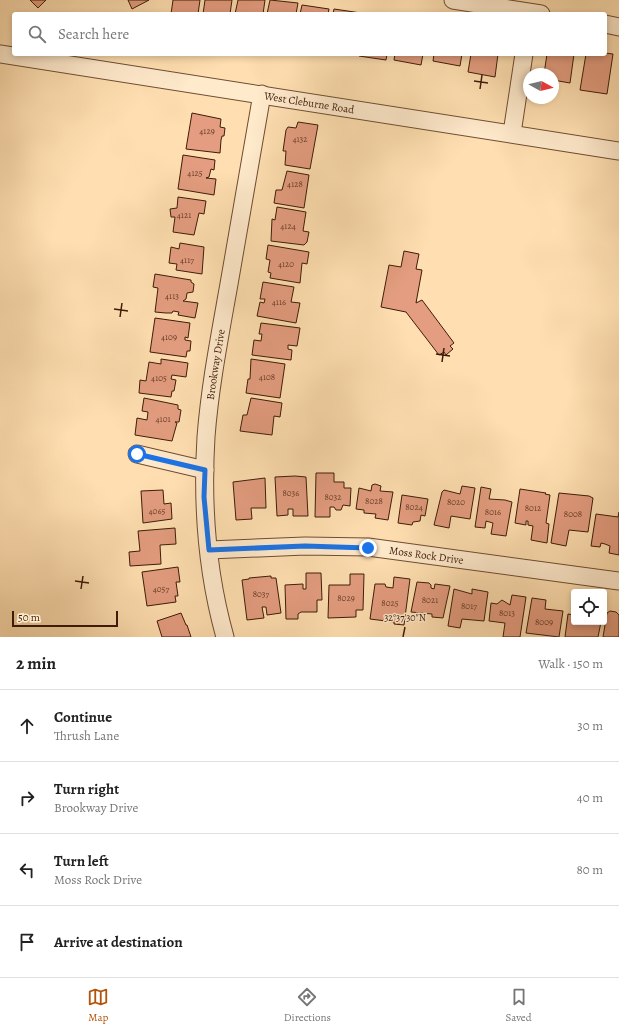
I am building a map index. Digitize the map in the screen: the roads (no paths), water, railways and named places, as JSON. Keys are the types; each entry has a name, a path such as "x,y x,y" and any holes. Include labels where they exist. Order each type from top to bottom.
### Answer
{"street":[{"path":"453,0 533,10"},
{"path":"607,24 619,26"},
{"name":"West Cleburne Road","path":"0,54 12,56"},
{"name":"West Cleburne Road","path":"13,56 512,133 619,151"},
{"path":"512,133 524,56"},
{"name":"Brookway Drive","path":"225,637 217,607 209,550 204,497 206,436 215,366 262,94"},
{"path":"137,454 205,470"},
{"name":"Moss Rock Drive","path":"209,550 305,546 368,548 619,581"}]}
